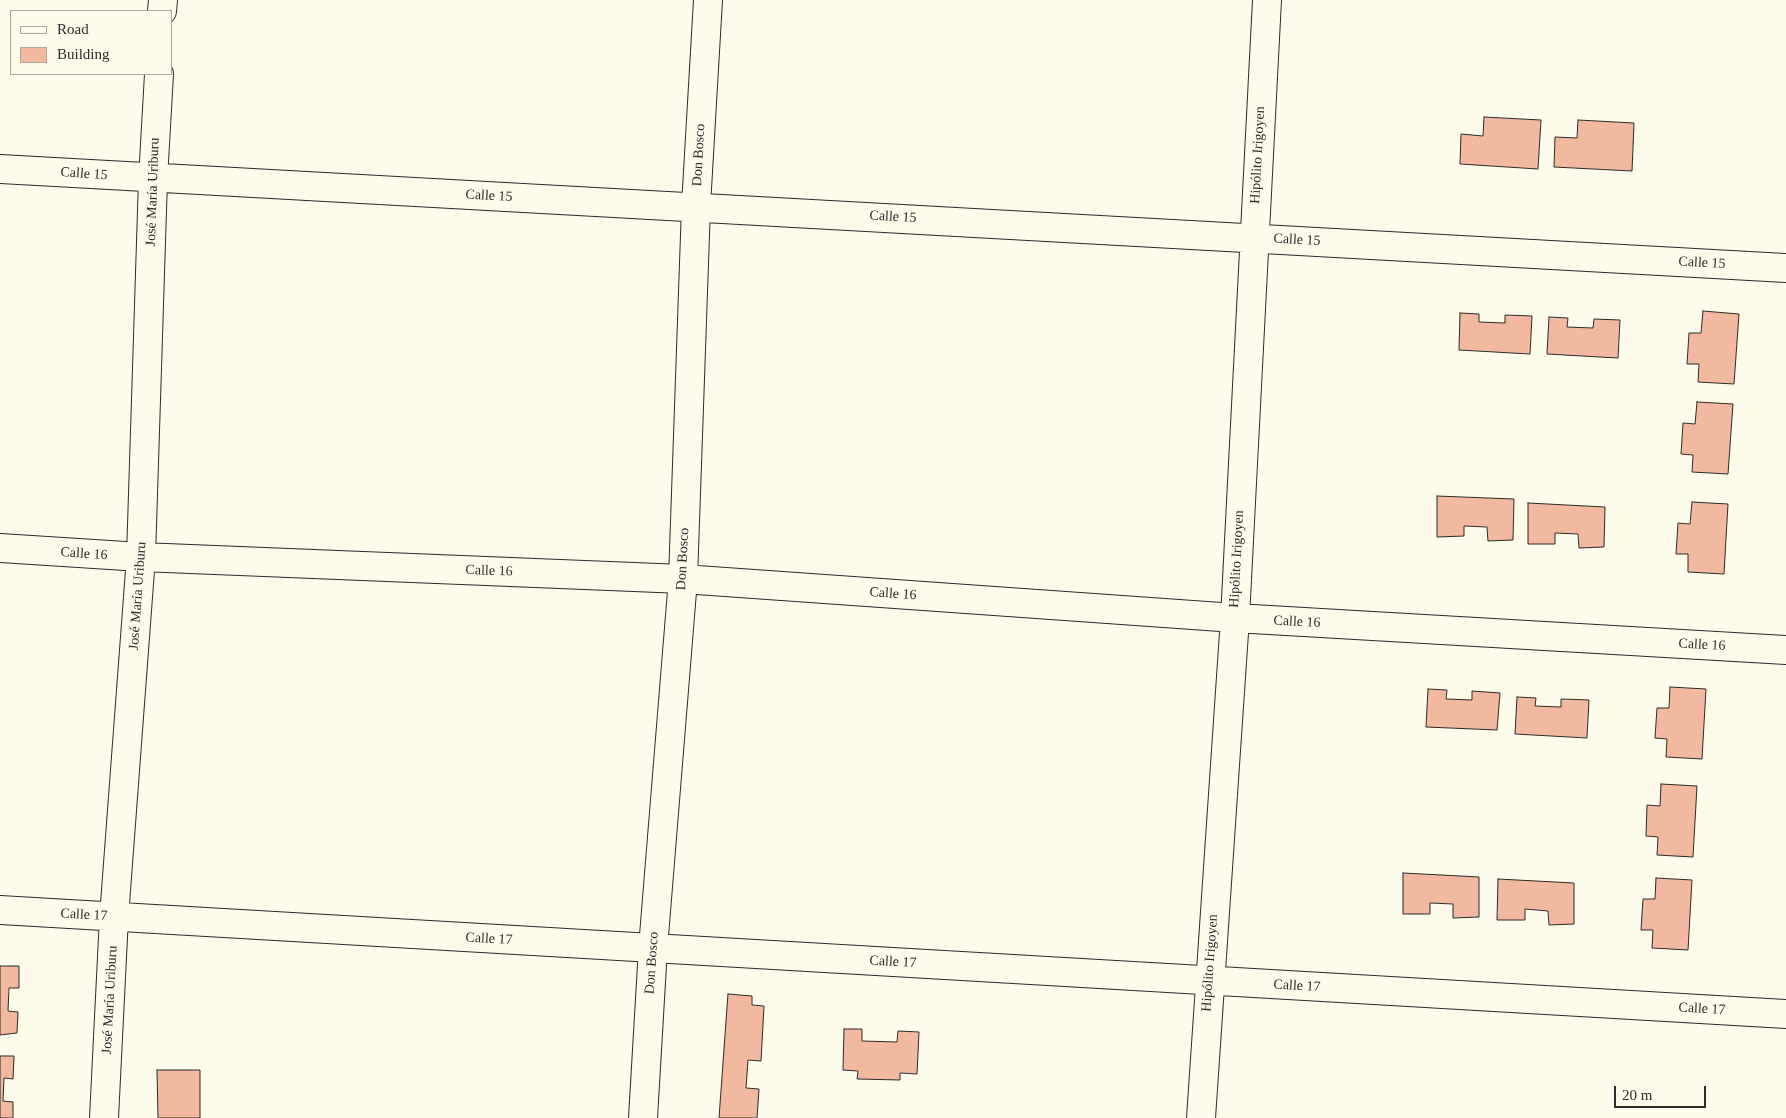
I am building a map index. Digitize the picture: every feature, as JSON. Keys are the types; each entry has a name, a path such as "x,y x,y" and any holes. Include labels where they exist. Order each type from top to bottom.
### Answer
{"street":[{"name":"Don Bosco","path":"643,1118 653,948 683,579 696,206 708,0"},
{"name":"Hipólito Irigoyen","path":"1201,1118 1234,618 1267,0"},
{"name":"José María Uriburu","path":"104,1118 114,917 141,557 153,178 159,75"},
{"name":"Calle 15","path":"0,169 696,206 1786,268"},
{"name":"Calle 16","path":"0,548 141,557 683,579 1234,618 1786,650"},
{"name":"Calle 17","path":"0,910 1786,1014"}],"building":[{"path":"1484,117 1541,120 1538,169 1460,164 1461,134 1483,136"},
{"path":"1578,120 1634,123 1632,171 1554,167 1555,137 1577,138"},
{"path":"1703,311 1739,314 1734,384 1698,382 1699,364 1687,364 1689,333 1701,333"},
{"path":"1460,313 1479,314 1479,322 1505,323 1505,315 1532,316 1530,354 1459,350"},
{"path":"1549,317 1568,318 1567,327 1593,328 1594,319 1620,320 1618,358 1547,354"},
{"path":"1697,402 1733,404 1728,474 1692,472 1693,455 1681,454 1683,423 1695,424"},
{"path":"1437,496 1514,499 1513,540 1488,541 1487,527 1464,526 1464,536 1437,537"},
{"path":"1692,502 1728,504 1724,574 1688,572 1688,554 1676,554 1678,523 1690,524"},
{"path":"1528,503 1605,507 1604,547 1579,548 1578,534 1555,533 1555,544 1528,544"},
{"path":"1670,687 1706,689 1702,759 1666,757 1667,739 1655,738 1657,708 1669,708"},
{"path":"1428,689 1447,690 1446,699 1472,700 1472,691 1500,693 1497,730 1426,727"},
{"path":"1517,697 1536,698 1535,706 1561,707 1561,699 1589,700 1587,738 1515,734"},
{"path":"1661,784 1697,786 1693,857 1657,855 1658,837 1646,836 1647,805 1660,806"},
{"path":"1403,873 1479,877 1479,917 1453,918 1453,904 1430,903 1430,914 1403,914"},
{"path":"1656,878 1692,880 1688,950 1652,948 1653,930 1641,930 1643,899 1655,899"},
{"path":"1498,879 1574,883 1574,924 1549,925 1548,911 1525,909 1525,920 1497,920"},
{"path":"0,966 19,966 19,988 9,988 8,1011 18,1012 17,1033 0,1035"},
{"path":"728,994 752,996 752,1005 764,1006 761,1061 748,1060 746,1088 759,1089 757,1118 719,1118"},
{"path":"844,1029 862,1029 862,1041 897,1042 898,1031 919,1032 917,1074 900,1073 900,1080 857,1079 858,1071 843,1070"},
{"path":"0,1056 14,1056 13,1079 4,1078 3,1101 13,1102 13,1118 0,1118"},
{"path":"157,1070 200,1070 200,1118 158,1118"}]}
